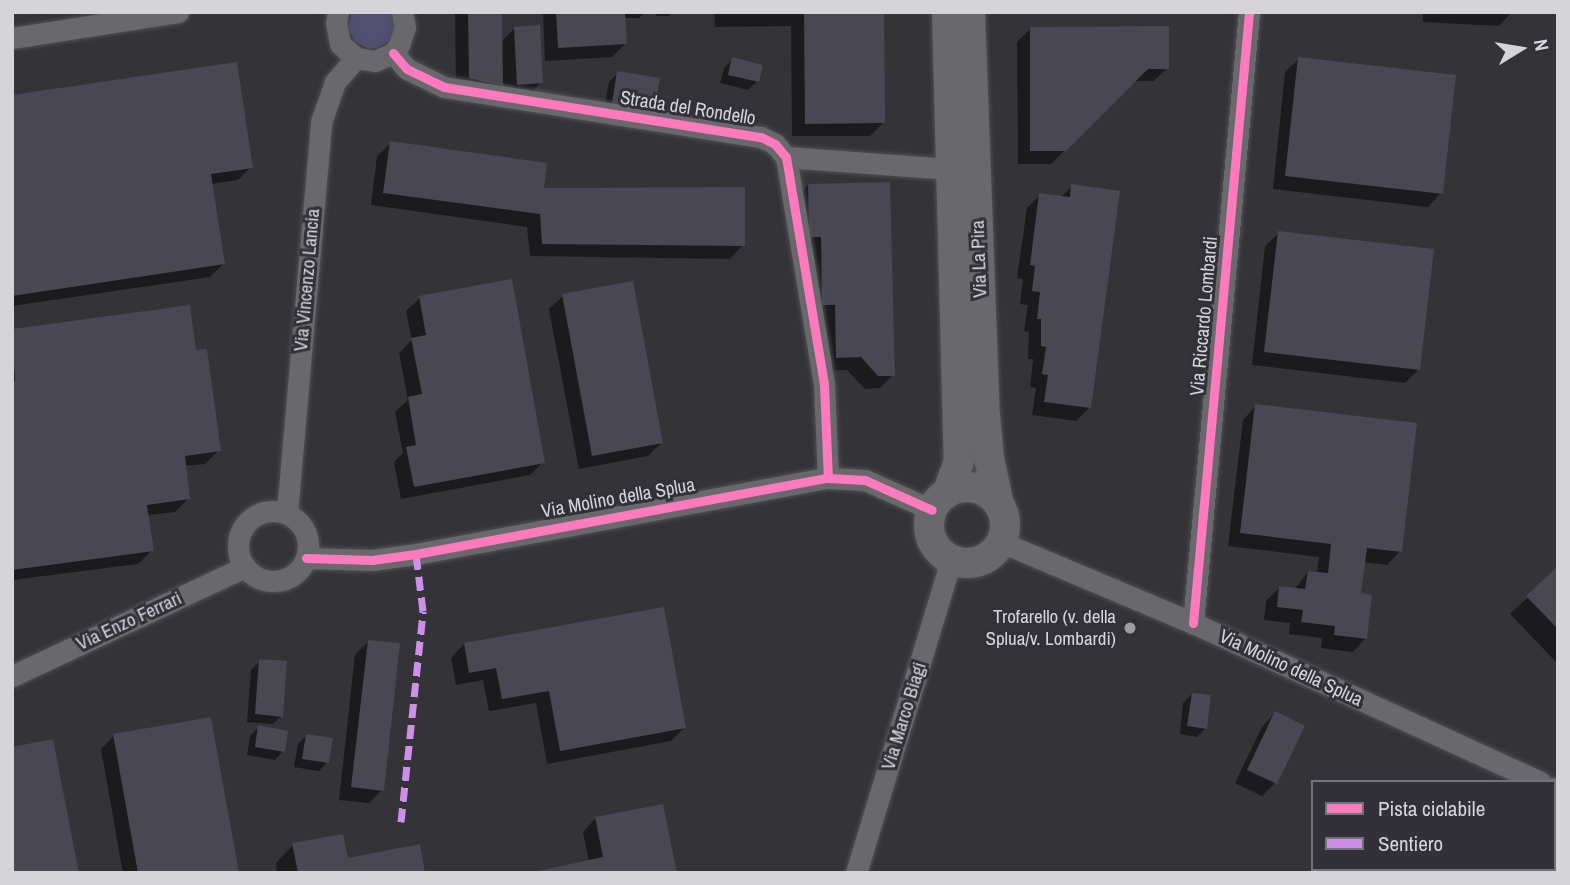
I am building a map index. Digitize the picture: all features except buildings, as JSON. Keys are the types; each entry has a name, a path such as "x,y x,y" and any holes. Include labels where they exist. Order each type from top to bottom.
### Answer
{"street":[{"path":"12,38 178,12"},
{"path":"338,12 336,23 340,44 356,58 375,61 393,52 404,36 402,12"},
{"name":"Via La Pira","path":"940,501 960,461 947,12"},
{"name":"Via La Pira","path":"970,12 985,415 989,458 999,505"},
{"name":"Via Riccardo Lombardi","path":"1194,623 1249,12"},
{"name":"Strada del Rondello","path":"393,52 407,69 444,87 761,137 775,144 786,157"},
{"name":"Via Vincenzo Lancia","path":"287,513 321,122 335,82 356,58"},
{"path":"828,478 824,384 786,157 951,169"},
{"name":"Via Molino della Splua","path":"306,558 372,560 405,555 828,478 865,480 940,501 971,487 982,490 999,505"},
{"path":"940,501 930,533 941,554 962,563 985,559 1001,542 1005,530 999,505"},
{"path":"264,512 287,513 296,519 307,537 306,558 293,574 273,580 262,579 245,567 238,545 246,524 264,512"},
{"name":"Via Molino della Splua","path":"1001,542 1194,623 1536,780"},
{"name":"Via Marco Biagi","path":"856,873 951,560"},
{"name":"Via Enzo Ferrari","path":"12,676 245,567"}],"shaded area":[{"path":"352,12 391,12 395,25 390,40 377,48 369,49 355,42 348,28"}],"marked path":[{"path":"401,822 423,611 416,554"}],"cycle path":[{"path":"1193,623 1249,12"},
{"path":"393,53 407,69 444,87 761,137 775,144 786,157 824,384 828,478"},
{"path":"306,558 372,560 416,554 828,478 865,480 932,510"}],"place":[{"name":"Trofarello (v. della Splua/v. Lombardi)","path":"1130,628"}]}
